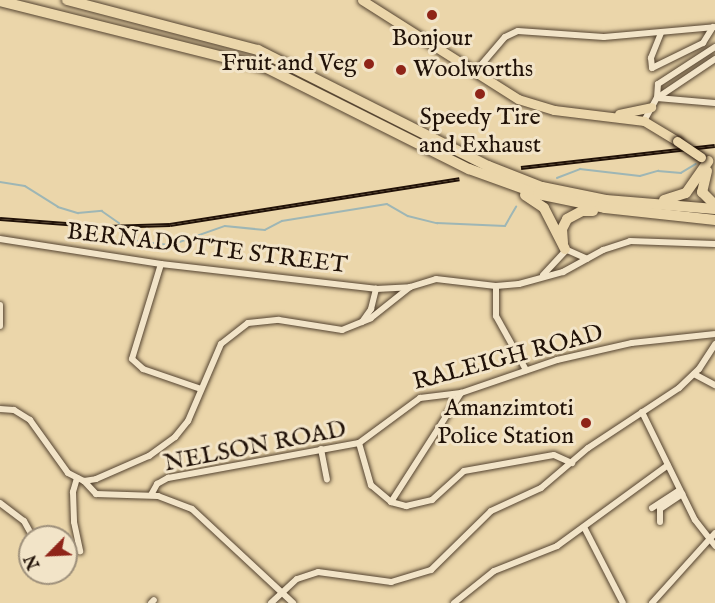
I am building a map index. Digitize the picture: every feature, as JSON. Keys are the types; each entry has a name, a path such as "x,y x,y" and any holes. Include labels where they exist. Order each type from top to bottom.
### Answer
{"highway":[{"path":"67,0 258,50 488,166 542,187 583,196 715,209"},
{"path":"0,1 267,68 539,203 565,250"},
{"path":"583,196 676,199 690,188 710,164"},
{"path":"710,164 702,186 705,198 715,205"},
{"path":"481,174 538,194 632,212 715,220"},
{"path":"565,250 564,223 576,213 632,212"}],"main road":[{"path":"362,0 475,72 536,106 644,121 710,164"},
{"path":"610,115 651,107"}],"street":[{"path":"661,33 651,58 652,68 703,43 714,27"},
{"path":"475,72 511,33 604,37 714,27"},
{"path":"657,98 658,84 715,47"},
{"path":"644,121 657,98 715,59"},
{"path":"674,99 675,84"},
{"path":"657,98 715,103"},
{"name":"BERNADOTTE STREET","path":"0,239 161,264 376,289 410,287 448,279 496,285 532,281 563,272 630,241 715,244"},
{"path":"532,281 550,271 565,250 587,259"},
{"path":"161,264 132,359 143,369 201,389"},
{"path":"496,285 496,316 526,370"},
{"path":"80,551 74,522 73,492 81,479 130,466 162,448 188,421 221,344 248,323 279,320 342,330 362,322 410,287"},
{"path":"362,322 371,309 376,289"},
{"path":"0,305 0,326"},
{"name":"RALEIGH ROAD","path":"359,442 411,401 461,393 526,370 640,341 715,334"},
{"path":"271,603 297,579 318,572 391,582 422,575 437,566 491,511 533,493 694,374 715,344"},
{"path":"694,374 715,385"},
{"path":"461,393 391,502 406,506 427,502 458,474 472,470 554,455 572,463"},
{"path":"0,409 15,410 30,420 61,466 81,479 96,494 151,495 170,499 201,514 293,603"},
{"path":"642,412 681,492 712,544"},
{"name":"NELSON ROAD","path":"151,495 157,484 168,478 359,442 371,485 391,502"},
{"path":"321,449 327,479"},
{"path":"454,603 494,571 546,551 668,465"},
{"path":"652,508 681,492"},
{"path":"660,522 660,510 681,492"},
{"path":"0,503 26,525"},
{"path":"584,526 623,603"},
{"path":"652,603 712,544 715,533"}],"waterway":[{"path":"557,178 580,169 640,176 658,171 681,173 696,164"},
{"path":"0,182 25,186 58,207 78,213 102,211 119,223"},
{"path":"126,231 137,241 171,245 225,226 265,230 282,221 387,204 408,216 437,223 505,226 516,207"}],"railway":[{"path":"521,168 715,146"},
{"path":"0,219 106,227 170,225 459,179"}],"place":[{"name":"Bonjour","path":"432,15"},
{"name":"Fruit and Veg","path":"369,64"},
{"name":"Woolworths","path":"401,70"},
{"name":"Speedy Tire and Exhaust","path":"480,94"},
{"name":"Amanzimtoti Police Station","path":"586,423"}]}
